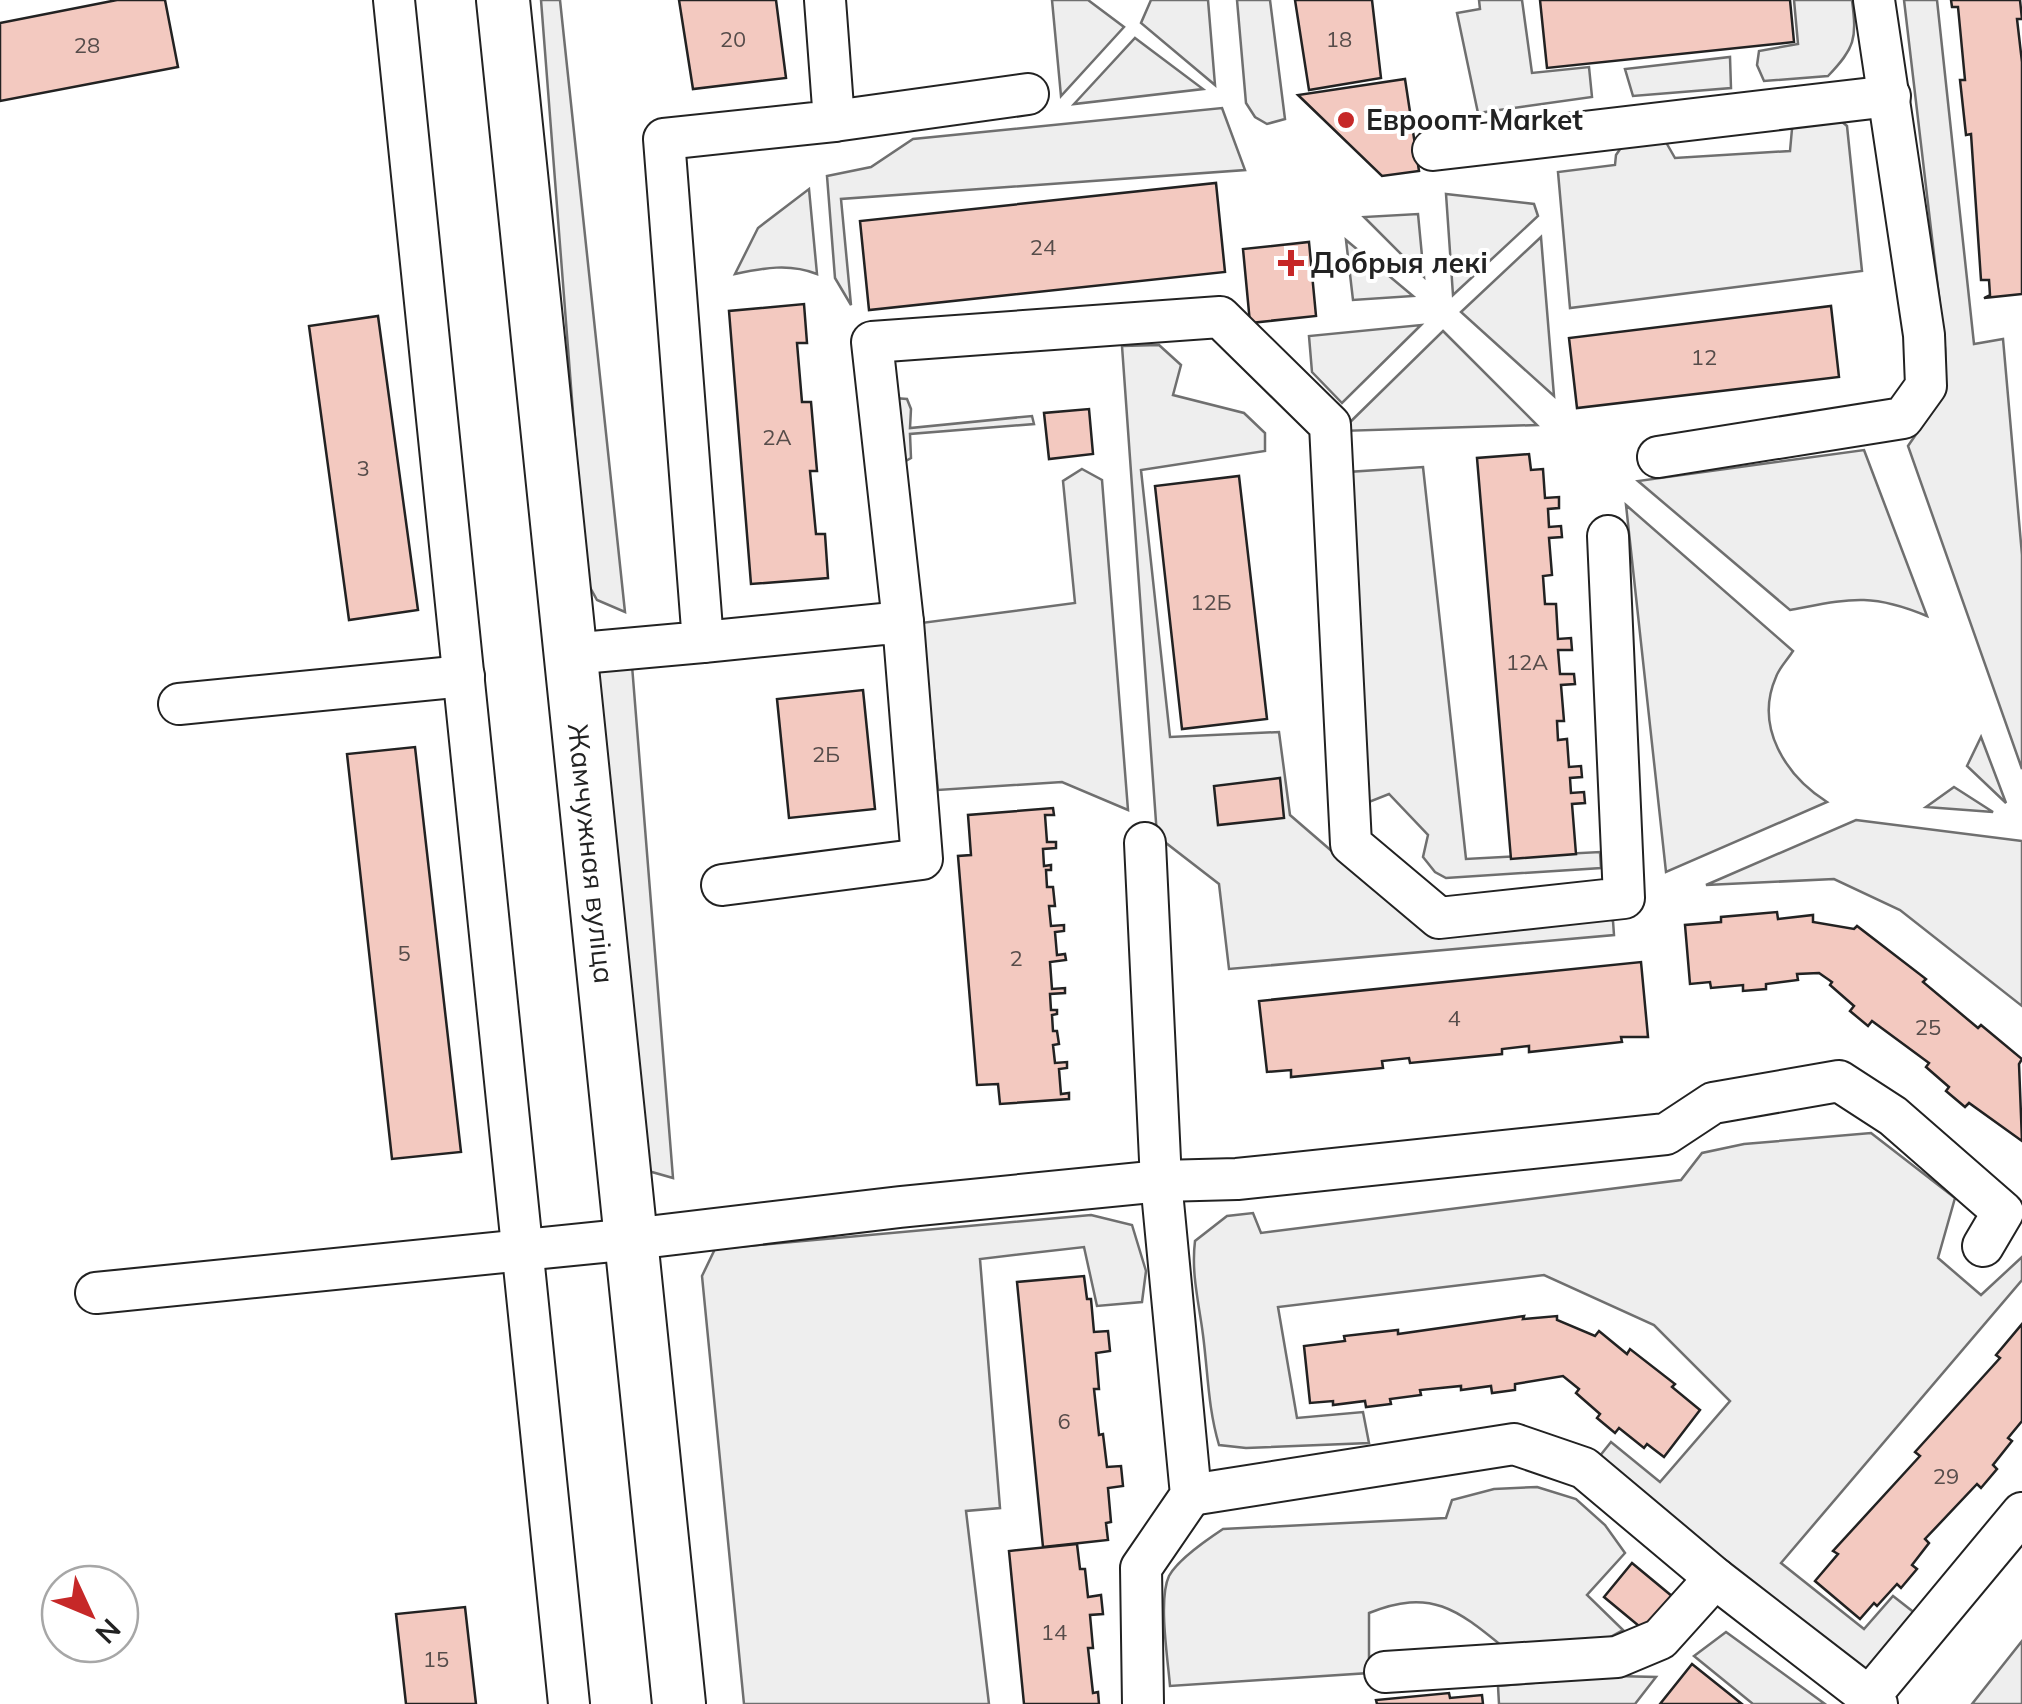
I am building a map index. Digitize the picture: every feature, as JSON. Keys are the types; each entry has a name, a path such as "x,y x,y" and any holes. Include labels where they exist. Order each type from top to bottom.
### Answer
{"main road":[{"name":"Жамчужная вуліца","path":"503,0 679,1704"}],"lane":[{"path":"394,0 569,1704"},
{"path":"826,0 834,121"},
{"path":"1658,457 1903,418 1926,386 1924,335 1874,0"},
{"path":"703,642 664,139 1028,94"},
{"path":"1433,150 1890,96"},
{"path":"722,885 922,859 904,622 872,342 1220,317 1330,425 1351,844 1439,918 1624,898 1608,536"},
{"path":"570,654 904,622"},
{"path":"179,704 464,676"},
{"path":"1143,1704 1141,1568 1190,1495 1161,1181 1145,843"},
{"path":"96,1293 1161,1181 1237,1179 1666,1134 1713,1103 1839,1081 1892,1116 2003,1212 1984,1246"},
{"path":"1190,1495 1514,1444 1584,1468 1715,1578 1873,1700 2022,1513"},
{"path":"1384,1672 1617,1657 1660,1639 1715,1578"}],"shaded area":[{"path":"541,0 560,0 625,612 597,600 586,580"},
{"path":"1052,0 1088,0 1124,27 1061,96"},
{"path":"1151,0 1208,0 1215,85 1141,23"},
{"path":"1237,0 1270,0 1285,119 1267,124 1255,117 1246,103"},
{"path":"1479,0 1522,0 1532,73 1589,67 1592,97 1478,113 1457,13 1480,9"},
{"path":"1794,0 1852,0 1852,42 1828,76 1764,81 1757,65 1759,51 1798,44"},
{"path":"1904,0 1937,0 1974,344 2003,339 2022,555 2022,769 1908,446 1946,391 1945,348"},
{"path":"1135,38 1203,89 1074,104"},
{"path":"1730,57 1731,88 1633,96 1625,69"},
{"path":"1222,108 1245,170 841,199 851,305 835,278 827,176 871,167 913,139"},
{"path":"1804,116 1835,116 1847,126 1862,271 1570,308 1558,172 1615,165 1616,155 1625,142 1663,137 1675,158 1790,151 1792,129"},
{"path":"809,189 817,274 766,268 735,274 758,228"},
{"path":"1446,194 1534,204 1538,216 1453,295"},
{"path":"1418,214 1424,277 1364,217"},
{"path":"1541,237 1554,396 1461,312"},
{"path":"1346,240 1413,296 1353,300"},
{"path":"1421,325 1342,403 1312,372 1309,336"},
{"path":"1443,331 1537,425 1341,431"},
{"path":"1159,345 1181,365 1173,395 1244,413 1265,433 1265,451 1141,470 1170,737 1279,732 1290,815 1422,929 1599,913 1613,921 1614,935 1229,969 1219,884 1157,836 1122,346"},
{"path":"894,398 907,399 910,428 1032,416 1034,424 910,434 911,458 902,463"},
{"path":"1864,450 1927,616 1890,603 1859,600 1790,610 1638,481"},
{"path":"1423,467 1466,859 1600,852 1601,868 1446,878 1423,857 1428,835 1389,794 1364,804 1348,472"},
{"path":"1082,469 1102,480 1128,810 1062,782 938,790 921,623 1075,603 1063,481"},
{"path":"1626,505 1793,651 1777,674 1770,696 1772,732 1787,764 1827,802 1666,872"},
{"path":"631,653 673,1178 642,1165 597,666"},
{"path":"1981,737 2006,803 1967,766"},
{"path":"1954,787 1993,812 1926,807"},
{"path":"1856,820 2022,841 2022,1006 1900,910 1834,879 1706,885"},
{"path":"1871,1133 1955,1198 1938,1258 1981,1295 2022,1257 2022,1280 1781,1563 1864,1629 1893,1596 1916,1614 1868,1673 1595,1462 1611,1442 1660,1482 1730,1401 1654,1325 1544,1275 1278,1307 1297,1418 1363,1412 1369,1443 1246,1448 1219,1445 1210,1404 1194,1253 1195,1241 1227,1216 1253,1213 1261,1233 1681,1180 1702,1153 1744,1144"},
{"path":"1091,1215 1132,1225 1146,1271 1142,1302 1097,1306 1084,1247 980,1259 1000,1508 966,1511 989,1704 744,1704 702,1276 715,1249"},
{"path":"1537,1487 1576,1499 1605,1525 1625,1553 1587,1595 1623,1630 1603,1641 1508,1651 1444,1607 1411,1602 1369,1613 1369,1673 1170,1686 1164,1614 1169,1576 1186,1556 1223,1529 1446,1518 1452,1500 1494,1489"},
{"path":"1726,1632 1825,1704 1753,1704 1694,1656"},
{"path":"2022,1641 2022,1704 1972,1704"},
{"path":"1615,1676 1656,1677 1635,1704 1499,1704 1498,1686"}],"building":[{"path":"117,0 165,0 178,67 0,101 0,23"},
{"path":"679,0 776,0 786,78 693,89"},
{"path":"1295,0 1372,0 1381,78 1309,90"},
{"path":"1540,0 1790,0 1794,42 1547,68"},
{"path":"1951,0 2020,0 2022,19 2017,19 2022,62 2022,294 1984,298 1990,295 1989,280 1981,280 1971,134 1966,135 1960,80 1965,80 1958,7 1952,7"},
{"path":"1405,79 1419,171 1382,176 1298,95"},
{"path":"1216,183 1225,272 869,310 860,221"},
{"path":"1309,242 1316,316 1250,323 1243,249"},
{"path":"804,304 807,343 797,343 802,402 811,402 817,471 810,471 816,534 825,534 828,578 751,584 729,311"},
{"path":"1831,306 1839,377 1577,408 1569,338"},
{"path":"378,316 418,610 349,620 309,326"},
{"path":"1089,409 1093,454 1049,459 1044,413"},
{"path":"1529,454 1531,470 1543,469 1545,498 1559,497 1559,508 1548,509 1549,527 1561,526 1562,537 1549,538 1552,575 1543,576 1545,604 1556,604 1558,639 1571,638 1572,650 1558,650 1560,674 1574,674 1575,684 1561,685 1564,721 1557,721 1558,740 1567,739 1569,767 1581,766 1582,777 1570,778 1571,793 1584,792 1585,803 1572,804 1576,854 1511,859 1477,458"},
{"path":"1239,476 1267,719 1182,729 1155,486"},
{"path":"863,690 875,809 789,818 777,699"},
{"path":"415,747 461,1152 392,1159 347,754"},
{"path":"1280,778 1284,818 1218,825 1214,786"},
{"path":"1053,808 1054,815 1045,815 1047,842 1056,842 1056,848 1043,849 1044,866 1051,865 1051,870 1046,870 1047,887 1053,887 1055,906 1049,906 1051,926 1064,925 1064,931 1055,932 1057,955 1065,954 1066,960 1050,962 1052,989 1065,988 1065,993 1050,994 1051,1010 1057,1010 1052,1015 1059,1044 1053,1045 1055,1063 1067,1062 1067,1068 1059,1069 1061,1094 1069,1093 1069,1099 1000,1104 998,1084 977,1085 958,856 971,855 968,815"},
{"path":"1777,912 1778,919 1813,915 1813,922 1854,929 1857,926 1926,979 1923,982 1978,1028 1981,1025 2022,1059 2022,1141 1969,1103 1965,1107 1926,1067 1929,1063 1872,1021 1868,1026 1850,1011 1854,1006 1830,985 1832,982 1819,973 1797,974 1798,980 1743,991 1743,985 1711,988 1710,982 1690,984 1685,925"},
{"path":"1641,962 1648,1037 1621,1037 1622,1042 1529,1052 1529,1046 1502,1049 1502,1054 1410,1063 1409,1058 1382,1061 1383,1068 1291,1077 1291,1070 1267,1072 1259,1001"},
{"path":"1084,1276 1094,1332 1108,1331 1110,1351 1096,1353 1099,1389 1094,1389 1099,1435 1103,1434 1107,1467 1121,1466 1123,1486 1108,1488 1108,1540 1043,1547 1017,1282"},
{"path":"1524,1316 1523,1319 1557,1316 1557,1320 1595,1336 1599,1331 1675,1384 1672,1387 1700,1410 1664,1457 1647,1444 1644,1448 1619,1428 1615,1433 1597,1418 1600,1414 1563,1376 1515,1384 1515,1390 1492,1393 1491,1386 1420,1390 1421,1395 1366,1407 1365,1401 1310,1403 1304,1346 1345,1341 1344,1336 1398,1330 1398,1334"},
{"path":"2022,1324 2022,1421 1993,1465 1997,1469 1981,1488 1977,1484 1925,1539 1929,1543 1912,1565 1917,1569 1901,1588 1897,1584 1860,1619 1815,1581 1838,1554 1833,1551 1920,1456 1915,1452 2000,1358 1996,1355"},
{"path":"1077,1544 1088,1597 1101,1595 1103,1614 1090,1615 1093,1648 1088,1648 1093,1693 1098,1692 1099,1704 1024,1704 1009,1551"},
{"path":"1632,1563 1673,1597 1645,1631 1604,1597"},
{"path":"465,1607 476,1704 406,1704 396,1614"},
{"path":"1692,1664 1742,1704 1660,1704"},
{"path":"1449,1693 1450,1698 1482,1695 1483,1704 1377,1704 1376,1700"}],"place":[{"name":"Евроопт Market","path":"1346,120"},
{"name":"Добрыя лекі","path":"1291,263"}]}
